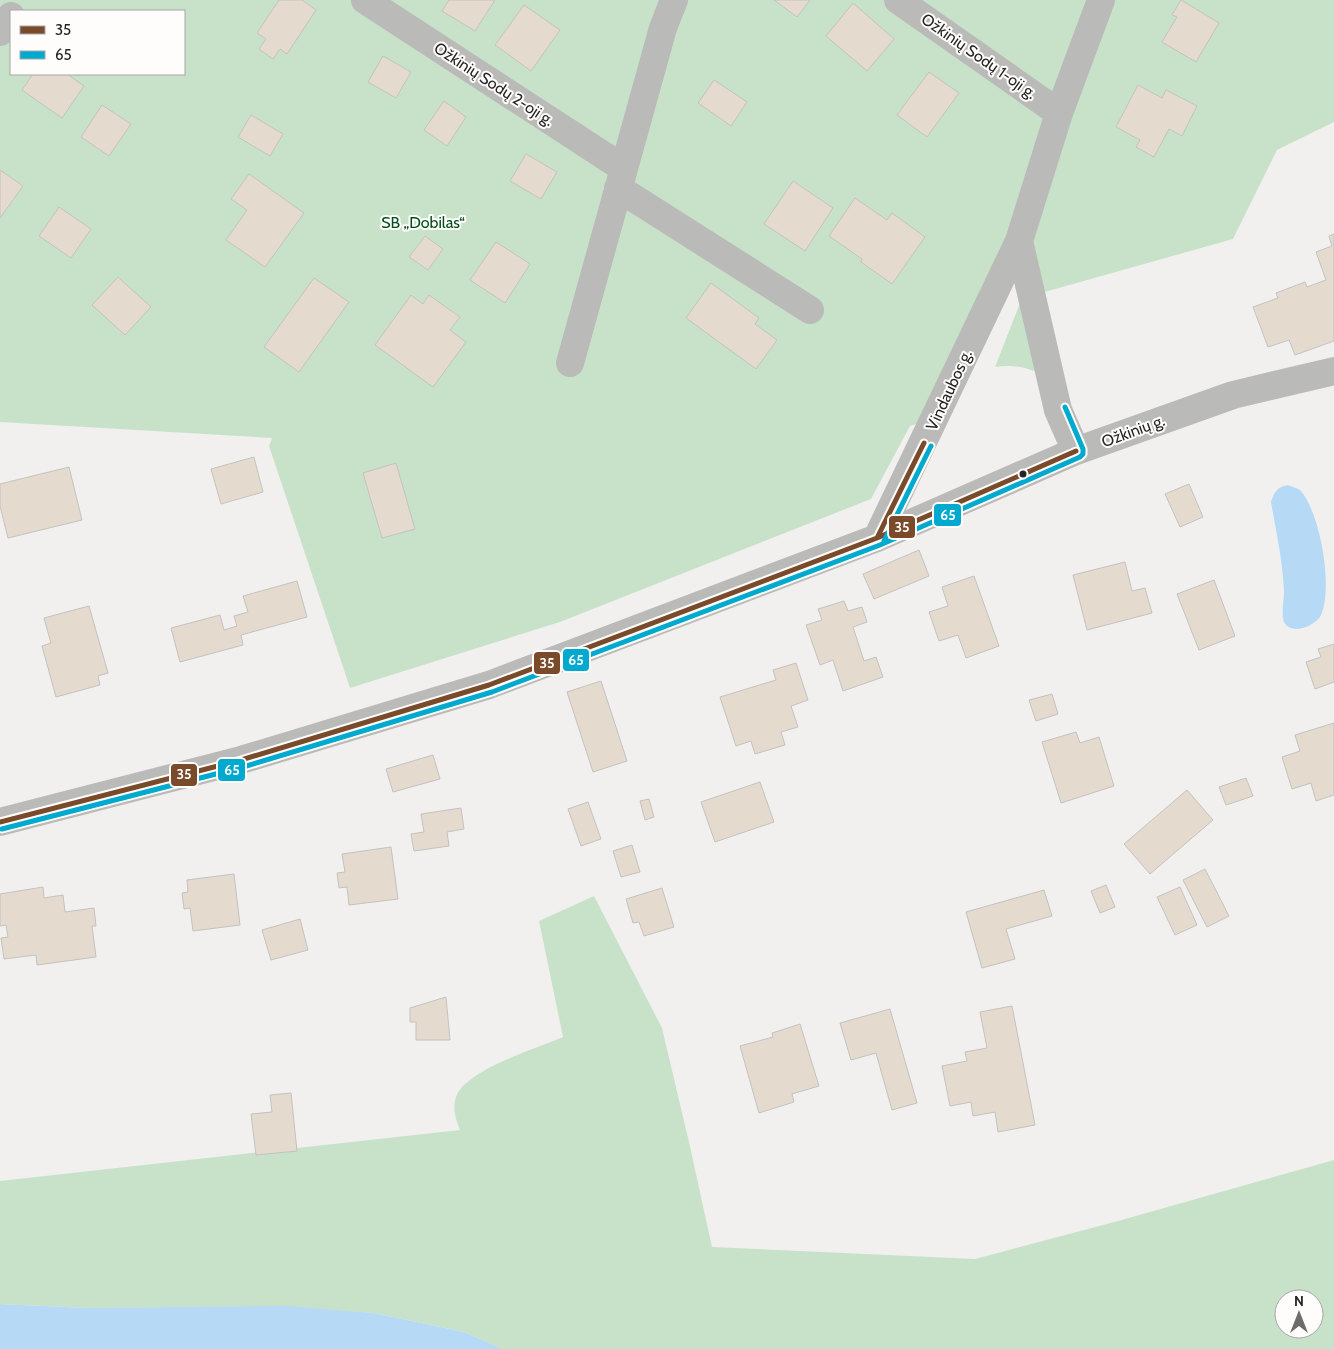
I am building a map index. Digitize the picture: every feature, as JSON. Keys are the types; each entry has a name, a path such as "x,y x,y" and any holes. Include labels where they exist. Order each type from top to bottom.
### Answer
{"street":[{"name":"Ožkinių Sodų 2-oji g.","path":"365,0 810,310"},
{"path":"570,363 663,28 674,0"},
{"name":"Ožkinių Sodų 1-oji g.","path":"898,0 1059,113"},
{"name":"Vindaubos g.","path":"877,538 1019,241 1059,113 1101,0"},
{"path":"0,32 10,17"},
{"path":"1019,241 1058,410 1076,451"},
{"name":"Ožkinių g.","path":"0,822 241,760 489,685 877,538 1076,451 1233,395 1334,371"}],"green space":[{"name":"SB „Dobilas“","path":"0,0 1334,0 1334,122 1277,150 1233,239 1041,293 1033,240 923,422 910,426 871,499 560,622 350,688 269,446 272,438 0,422"},
{"path":"1022,298 1039,373 1017,367 995,367"},
{"path":"594,896 662,1028 712,1247 975,1259 1334,1160 1334,1349 503,1349 464,1332 374,1313 288,1307 87,1308 0,1304 0,1181 460,1130 454,1106 456,1097 462,1087 487,1069 563,1037 539,921"}],"water":[{"path":"1288,485 1301,491 1308,502 1319,535 1325,572 1326,590 1320,617 1313,624 1297,629 1288,626 1283,619 1284,592 1282,569 1271,502 1276,491"},
{"path":"0,1304 87,1308 288,1306 374,1313 464,1332 503,1349 0,1349"}],"building":[{"path":"279,0 302,0 316,10 287,54 280,49 273,59 259,49 266,39 257,33"},
{"path":"449,0 495,0 475,31 442,11"},
{"path":"774,0 810,0 797,17"},
{"path":"1181,0 1219,23 1196,62 1162,42 1177,17 1172,15"},
{"path":"853,3 894,39 867,71 826,36"},
{"path":"524,5 560,30 531,71 495,45"},
{"path":"383,56 411,72 396,98 368,82"},
{"path":"929,72 959,93 927,137 897,115"},
{"path":"32,75 68,75 84,86 62,118 22,90"},
{"path":"714,80 747,102 731,126 698,103"},
{"path":"1138,85 1162,98 1166,90 1197,106 1182,136 1169,129 1154,157 1136,147 1140,140 1116,127"},
{"path":"444,101 466,117 447,146 424,130"},
{"path":"102,105 131,124 109,156 81,137"},
{"path":"251,115 283,134 270,156 238,137"},
{"path":"526,154 557,172 541,199 510,181"},
{"path":"0,170 23,186 0,218"},
{"path":"249,174 304,213 265,267 226,240 247,210 231,199"},
{"path":"793,181 833,208 805,251 764,224"},
{"path":"855,198 887,220 892,213 925,237 892,284 861,262 862,259 829,236"},
{"path":"59,207 91,229 71,258 39,236"},
{"path":"1334,234 1334,341 1295,355 1289,340 1268,347 1253,307 1278,298 1276,293 1305,282 1307,287 1326,280 1316,252 1332,246 1329,236"},
{"path":"425,236 443,249 428,270 409,257"},
{"path":"496,242 530,264 505,303 470,280"},
{"path":"118,277 151,307 125,335 92,305"},
{"path":"314,278 349,302 299,372 264,347"},
{"path":"711,283 759,318 755,324 777,340 756,369 686,318"},
{"path":"411,295 423,304 429,295 460,317 450,330 466,342 433,387 375,345"},
{"path":"254,457 263,492 221,504 211,469"},
{"path":"396,463 415,529 382,538 363,473"},
{"path":"69,467 82,520 8,538 0,506 0,484"},
{"path":"1189,484 1203,517 1180,527 1165,494"},
{"path":"919,550 929,576 874,599 863,574"},
{"path":"1125,562 1132,591 1145,588 1152,613 1087,630 1073,575"},
{"path":"974,576 999,646 966,658 958,635 939,641 929,612 948,606 942,587"},
{"path":"1214,580 1235,636 1199,650 1177,594"},
{"path":"297,581 307,617 241,635 243,645 180,662 171,628 220,615 224,630 237,626 234,616 248,612 243,596"},
{"path":"844,601 848,611 862,607 867,622 853,627 864,661 876,657 883,677 843,691 833,660 820,665 806,625 822,620 818,609"},
{"path":"89,606 108,673 98,676 100,685 56,697 42,646 51,643 44,618"},
{"path":"1334,644 1334,682 1315,689 1306,662 1321,657 1318,649"},
{"path":"796,663 808,700 791,706 798,727 781,732 785,745 755,754 751,741 736,746 720,697 776,680 773,670"},
{"path":"601,681 627,761 593,772 567,692"},
{"path":"1052,694 1058,714 1036,721 1029,700"},
{"path":"1334,723 1334,795 1316,801 1311,783 1292,789 1282,757 1300,751 1295,735"},
{"path":"1076,732 1080,743 1099,737 1114,786 1061,803 1042,742"},
{"path":"433,755 440,779 393,792 386,769"},
{"path":"1246,778 1253,796 1226,805 1219,787"},
{"path":"760,782 774,822 715,842 701,802"},
{"path":"1187,790 1213,820 1150,874 1124,844"},
{"path":"649,799 654,817 645,820 640,801"},
{"path":"588,802 601,839 581,846 568,809"},
{"path":"461,808 464,829 447,832 449,846 414,851 411,834 424,832 421,814"},
{"path":"632,845 640,872 621,877 613,851"},
{"path":"391,847 398,899 349,905 347,887 339,888 337,873 345,872 342,854"},
{"path":"1205,869 1229,916 1207,927 1183,880"},
{"path":"234,874 240,925 193,931 190,908 184,909 182,893 188,892 187,880"},
{"path":"1106,885 1115,907 1100,913 1091,891"},
{"path":"43,887 44,898 63,895 65,912 94,908 96,926 92,926 96,957 37,965 36,955 4,959 1,938 8,937 6,925 0,926 0,894"},
{"path":"1180,887 1197,925 1175,935 1157,897"},
{"path":"662,888 674,927 644,936 639,922 633,923 626,899"},
{"path":"1044,890 1052,916 1006,929 1015,959 982,968 966,912"},
{"path":"300,919 308,950 271,960 262,930"},
{"path":"446,997 450,1040 416,1040 416,1022 410,1022 410,1008"},
{"path":"1012,1006 1035,1125 998,1132 995,1112 973,1116 971,1102 950,1106 942,1066 967,1061 965,1052 987,1048 980,1012"},
{"path":"890,1009 917,1103 892,1110 876,1053 851,1060 840,1023"},
{"path":"800,1024 819,1086 792,1094 794,1102 759,1113 740,1046 773,1037 772,1033"},
{"path":"291,1093 297,1151 256,1155 251,1114 272,1112 270,1095"}],"transit line":[{"name":"65","path":"2,829 243,767 492,692 880,545 1080,457 1083,454 1083,449 1065,407"},
{"name":"35","path":"877,538 924,443"},
{"name":"65","path":"884,541 931,446"},
{"name":"35","path":"0,822 241,760 489,685 877,538 1076,451"}]}
